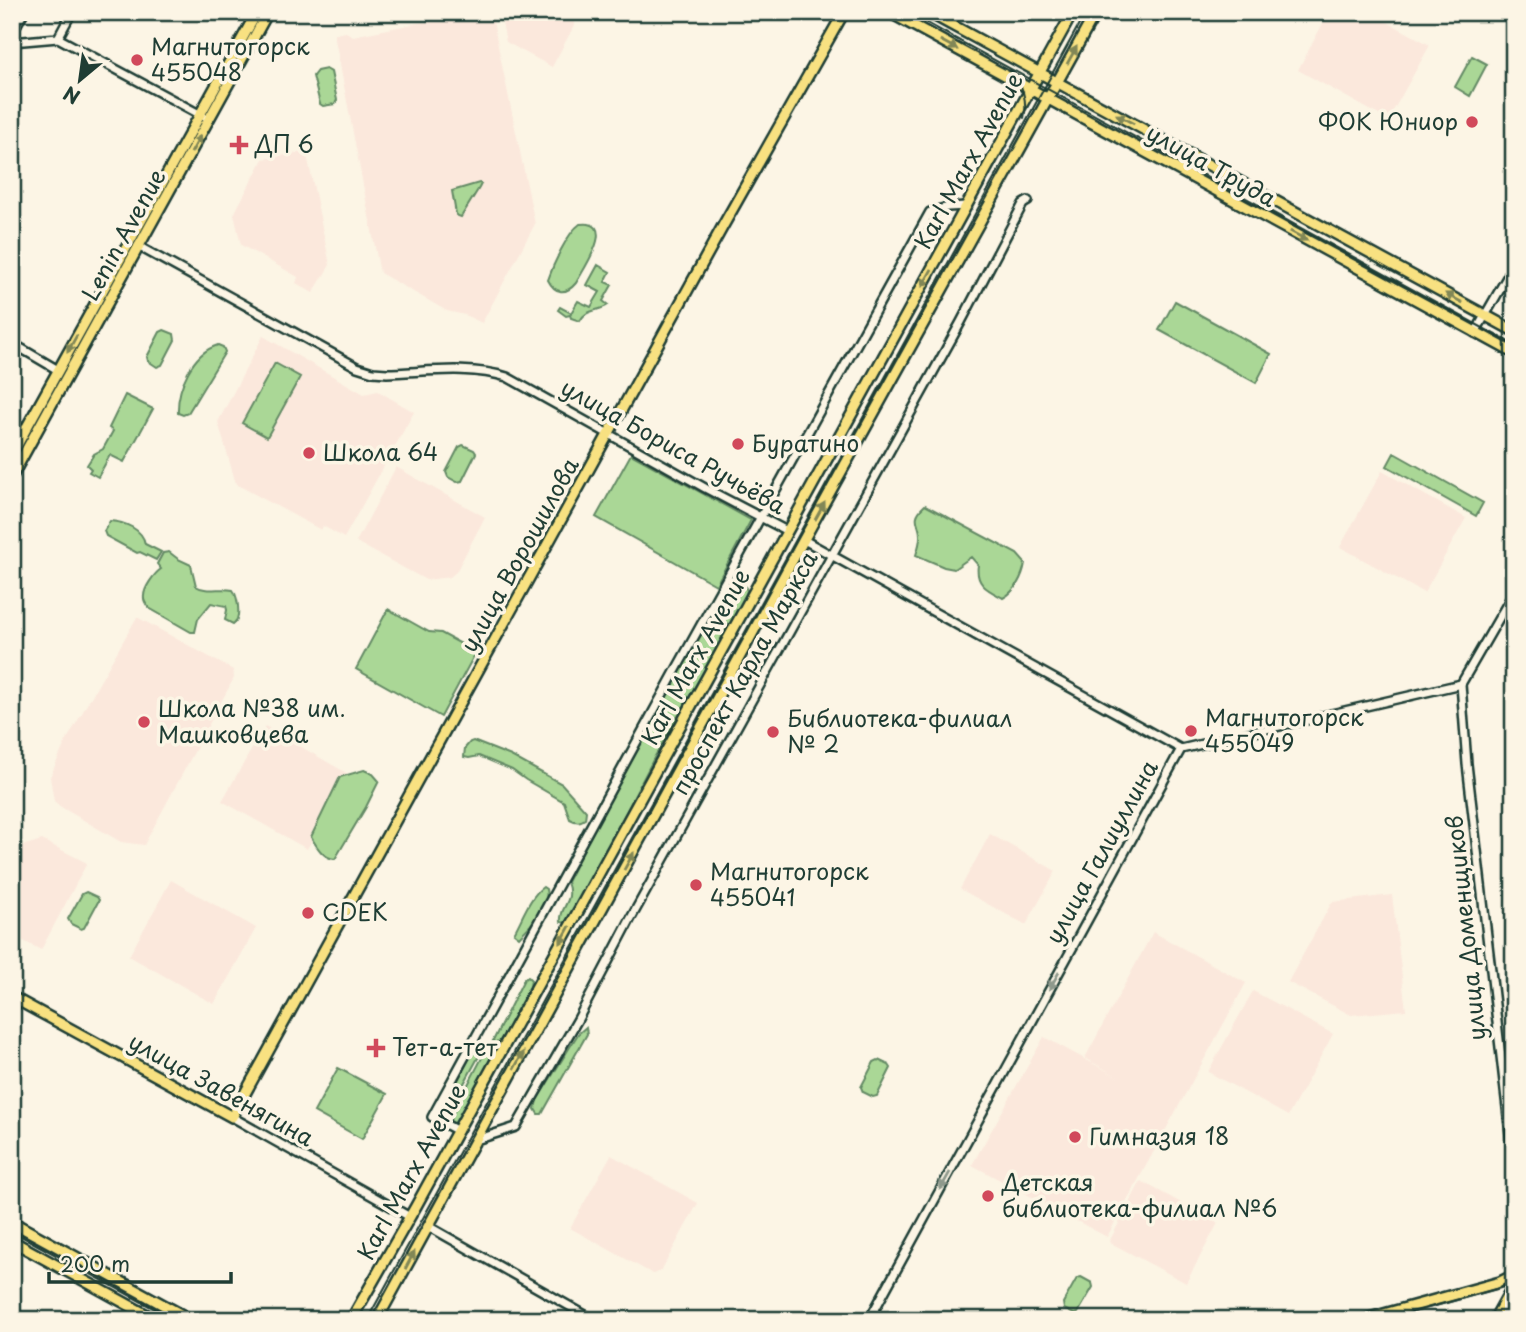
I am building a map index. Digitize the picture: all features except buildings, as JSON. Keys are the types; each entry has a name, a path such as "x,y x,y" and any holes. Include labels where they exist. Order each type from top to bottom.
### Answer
{"main road":[{"name":"Lenin Avenue","path":"12,476 138,247 257,12"},
{"name":"Lenin Avenue","path":"12,454 129,241 268,12"},
{"name":"улица Ворошилова","path":"232,1117 731,211 844,12"},
{"name":"улица Труда","path":"889,12 1514,353"},
{"name":"улица Труда","path":"929,12 1514,331"},
{"name":"Karl Marx Avenue","path":"351,1320 458,1131 1073,12"},
{"name":"Karl Marx Avenue","path":"377,1320 1096,12"},
{"name":"улица Бориса Ручьёва","path":"129,241 138,247"},
{"name":"улица Бориса Ручьёва","path":"787,531 804,540"},
{"name":"улица Завенягина","path":"12,998 232,1117"},
{"path":"12,1222 191,1320"},
{"path":"12,1241 156,1320"},
{"path":"1362,1320 1500,1282 1514,1275"},
{"path":"1494,1320 1514,1284"}],"street":[{"path":"12,33 24,12"},
{"path":"58,38 72,12"},
{"path":"12,42 58,38 205,117"},
{"name":"проспект Карла Маркса","path":"475,1140 516,1127 549,1071 1023,204 1028,201"},
{"path":"458,1131 432,1117 760,518 930,212 967,206"},
{"name":"улица Бориса Ручьёва","path":"138,247 357,367 387,373 472,370 507,377 787,531"},
{"path":"1475,333 1514,265"},
{"path":"12,343 58,370"},
{"name":"улица Бориса Ручьёва","path":"804,540 1181,749"},
{"path":"1461,684 1514,592"},
{"name":"улица Галиуллина","path":"869,1320 1181,749 1461,684"},
{"name":"улица Доменщиков","path":"1461,684 1466,764 1514,1168"},
{"name":"улица Завенягина","path":"232,1117 410,1217"},
{"path":"428,1226 594,1320"}],"shaded area":[{"path":"448,12 491,12 535,224 482,323 447,311 380,273 334,34 346,32 353,36 449,17"},
{"path":"500,12 569,12 575,24 552,67 506,42"},
{"path":"1329,12 1369,12 1430,45 1388,120 1298,70"},
{"path":"303,152 307,155 330,265 313,293 296,283 298,277 241,245 234,214 263,159"},
{"name":"Школа 64","path":"263,336 364,394 378,391 414,412 344,538 323,526 321,530 236,484 218,422"},
{"path":"396,467 485,517 456,572 450,577 426,580 356,542"},
{"path":"1382,471 1466,518 1424,593 1340,547"},
{"name":"Школа №38 им. Машковцева","path":"137,617 233,670 234,678 144,845 121,842 61,807 54,801 50,777 66,741"},
{"path":"265,726 350,775 307,849 222,801"},
{"path":"990,834 1056,871 1026,925 960,889"},
{"path":"42,840 87,863 41,950 12,935 12,849"},
{"path":"171,880 256,928 214,1004 129,956"},
{"path":"1392,895 1406,1010 1351,1015 1288,982 1332,902"},
{"path":"1153,932 1246,983 1107,1237 972,1165 1044,1037 1118,1077 1085,1058"},
{"path":"1253,991 1333,1034 1288,1116 1208,1072"},
{"path":"611,1155 698,1203 661,1271 653,1274 570,1228"},
{"path":"1141,1181 1218,1223 1186,1283 1109,1242"}],"green space":[{"path":"1472,56 1487,64 1470,96 1455,87"},
{"path":"326,69 331,72 337,100 335,104 323,106 320,104 313,76 317,71"},
{"path":"479,183 479,188 461,217 458,216 452,191"},
{"path":"580,224 591,225 597,229 595,247 576,283 568,290 557,290 548,280 565,242"},
{"path":"598,265 610,272 605,282 612,285 603,301 608,305 586,314 580,321 558,310 560,307 571,313 578,301 591,307 600,292 587,285"},
{"path":"1175,301 1271,354 1256,383 1159,330"},
{"path":"164,330 174,334 175,340 162,365 157,367 148,361 147,357 160,332"},
{"path":"218,345 223,347 225,352 188,413 178,413 180,393 188,373 201,355"},
{"path":"275,363 300,377 267,437 242,423"},
{"path":"125,395 153,409 124,462 110,455 98,477 89,472 91,469 87,465 94,454 103,449 113,431 109,428"},
{"path":"463,445 476,453 462,481 457,482 448,477 446,472 459,447"},
{"path":"1394,453 1483,503 1476,516 1387,466"},
{"path":"631,454 751,520 716,585 596,517"},
{"path":"925,505 1017,554 1025,563 1015,588 1003,598 992,592 981,582 978,565 971,557 954,569 916,555 920,537 917,518"},
{"path":"110,521 137,530 145,544 161,552 156,560 106,536 104,531"},
{"path":"169,552 191,565 196,586 204,589 233,590 237,598 238,612 233,624 225,620 226,606 211,603 198,619 195,632 149,608 144,593 161,569 157,564 163,553"},
{"path":"734,577 740,577 747,590 744,601 654,758 566,923 561,922 569,895 567,882 612,793 723,590"},
{"path":"388,609 429,632 441,633 476,652 441,717 356,669"},
{"path":"473,741 511,756 562,784 586,811 585,819 578,822 570,819 564,802 512,770 479,756 464,757 465,748"},
{"path":"364,770 379,781 335,859 327,857 311,837 340,777"},
{"path":"543,887 546,889 546,896 542,910 519,937 514,933 530,902"},
{"path":"86,892 99,900 81,929 71,924 68,919 82,894"},
{"path":"528,977 531,980 530,988 523,1005 499,1042 492,1043 524,979"},
{"path":"586,1027 587,1034 542,1114 538,1114 535,1109 537,1100 578,1034"},
{"path":"476,1045 485,1045 445,1118 442,1111"},
{"path":"488,1049 491,1055 489,1063 459,1121 450,1122 451,1117"},
{"path":"878,1060 891,1068 877,1096 873,1097 863,1092 861,1087 874,1062"},
{"path":"338,1068 387,1094 362,1139 314,1112"},
{"path":"1081,1277 1092,1283 1093,1287 1078,1313 1074,1314 1064,1309 1063,1303 1077,1278"}],"tram line":[{"path":"907,12 1514,345"},
{"path":"367,1320 1086,12"},
{"path":"1010,69 1023,92 1024,118"},
{"path":"12,1231 175,1320"},
{"path":"1385,1320 1496,1289 1514,1279"}],"place":[{"name":"Магнитогорск 455048","path":"137,60"},
{"name":"ФОК Юниор","path":"1472,122"},
{"name":"ДП 6","path":"239,145"},
{"name":"Буратино","path":"738,444"},
{"name":"Школа 64","path":"309,453"},
{"name":"Школа №38 им. Машковцева","path":"144,722"},
{"name":"Магнитогорск 455049","path":"1191,731"},
{"name":"Библиотека-филиал № 2","path":"773,732"},
{"name":"Магнитогорск 455041","path":"696,885"},
{"name":"CDEK","path":"308,913"},
{"name":"Тет-а-тет","path":"376,1048"},
{"name":"Гимназия 18","path":"1075,1137"},
{"name":"Детская библиотека-филиал №6","path":"988,1196"}]}
